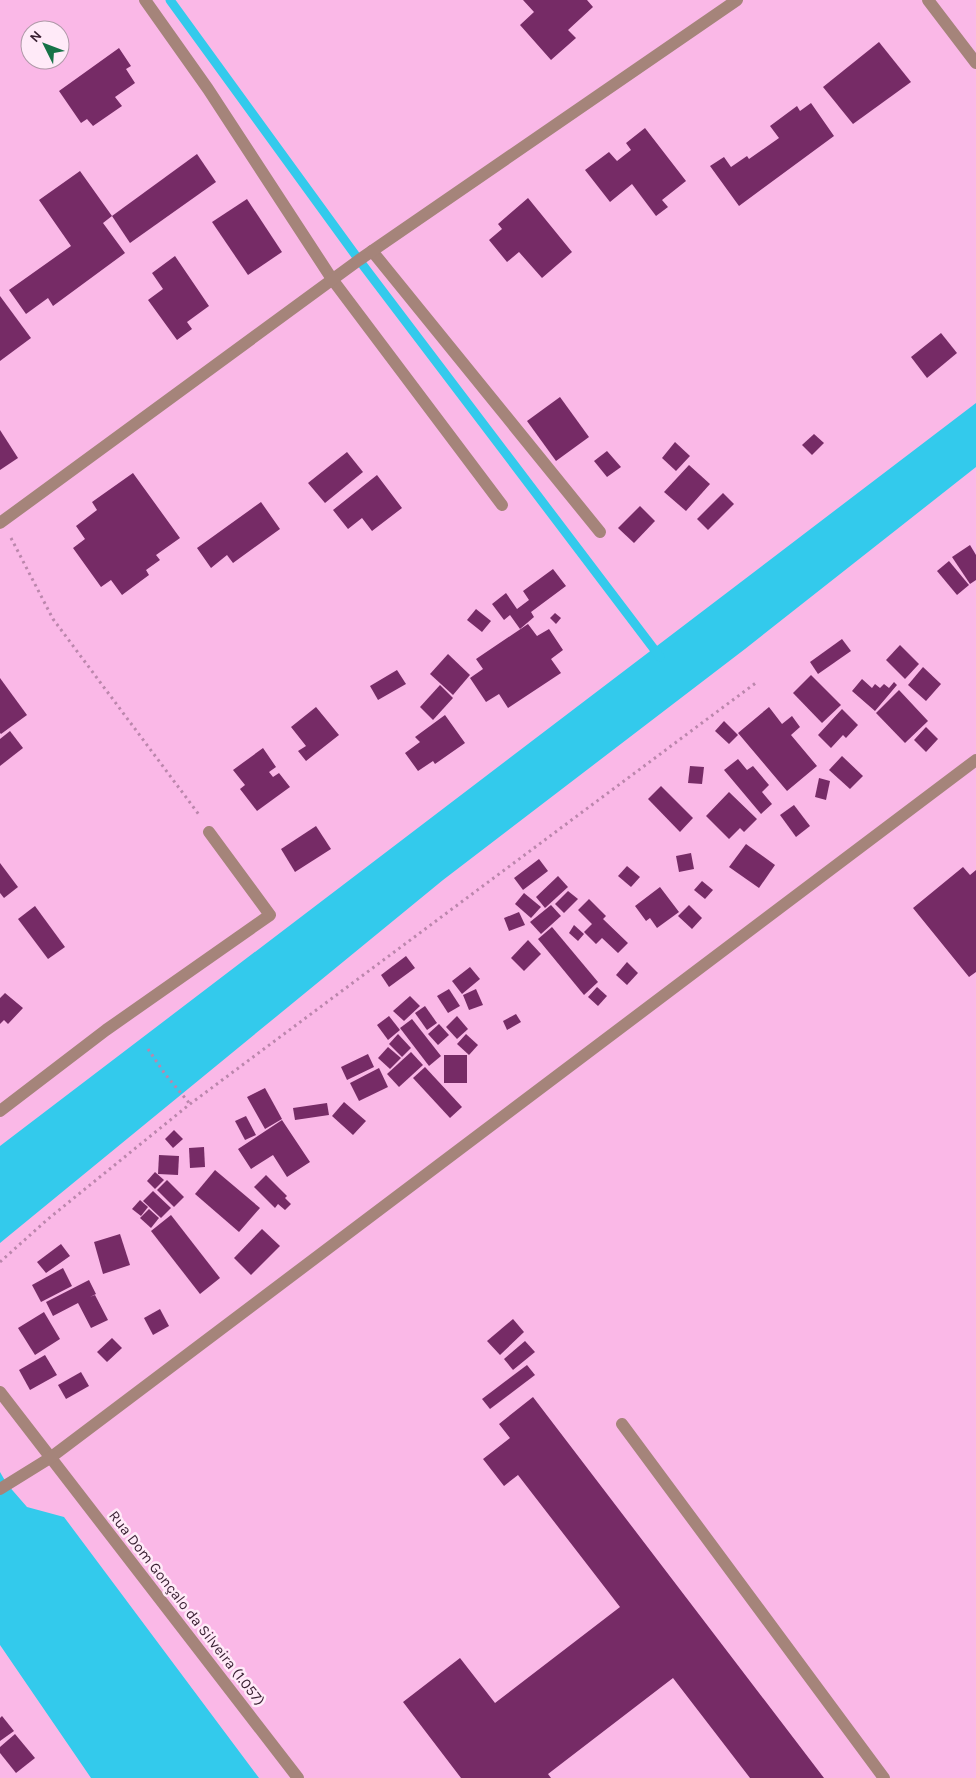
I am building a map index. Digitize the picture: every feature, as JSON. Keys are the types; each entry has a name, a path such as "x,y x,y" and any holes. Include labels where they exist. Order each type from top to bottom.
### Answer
{"street":[{"path":"145,0 208,89 332,279 502,506"},
{"path":"1,522 332,279 737,0"},
{"path":"928,0 976,62"},
{"path":"372,251 600,532"},
{"path":"4,1486 50,1458 976,760"},
{"path":"0,1111 106,1030 270,916 209,832"},
{"name":"Rua Dom Gonçalo da Silveira (1.057)","path":"0,1392 298,1778"},
{"path":"622,1424 884,1778"}],"path":[{"path":"1,522 53,619 199,814 209,832"},
{"path":"0,1262 48,1219 190,1104 756,682"},
{"path":"148,1049 165,1074 190,1104"}],"water":[{"path":"976,403 976,467 745,649 443,880 0,1243 0,1146"},
{"path":"0,1472 7,1484 27,1507 64,1517 259,1778 91,1778 0,1645"}],"building":[{"path":"523,0 587,0 593,7 568,30 576,38 551,60 520,25 534,12"},
{"path":"879,42 911,82 853,124 823,87"},
{"path":"119,48 131,66 126,69 135,83 115,97 122,106 93,126 87,119 81,123 59,91"},
{"path":"811,103 834,136 739,206 710,166 724,157 731,167 747,156 749,159 779,138 770,126 797,106 800,111"},
{"path":"645,128 686,181 662,200 668,207 656,216 632,184 610,202 585,170 609,152 617,161 631,150 626,143"},
{"path":"197,154 216,182 130,243 112,216"},
{"path":"80,171 112,216 103,223 125,253 53,306 48,298 26,314 9,290 71,246 39,200"},
{"path":"528,198 572,252 542,278 519,252 507,262 489,240 502,229 498,224"},
{"path":"247,199 282,252 248,275 212,222"},
{"path":"175,256 209,306 187,322 192,329 177,340 148,300 163,289 152,273"},
{"path":"0,296 31,338 0,361"},
{"path":"941,333 957,353 927,378 911,357"},
{"path":"560,397 589,437 556,461 527,421"},
{"path":"0,430 18,458 0,470"},
{"path":"814,434 824,443 812,455 802,445"},
{"path":"675,442 690,456 676,471 662,458"},
{"path":"607,451 621,467 607,477 594,461"},
{"path":"347,452 363,472 325,503 308,483"},
{"path":"689,465 710,484 686,511 664,492"},
{"path":"133,473 180,538 156,555 160,560 146,570 149,575 122,595 111,580 101,587 73,548 85,539 76,526 97,510 92,502"},
{"path":"377,475 402,508 372,531 362,518 348,529 333,510"},
{"path":"723,493 734,504 708,530 697,519"},
{"path":"261,502 280,529 233,563 227,555 211,568 197,548"},
{"path":"640,506 655,521 634,543 618,528"},
{"path":"970,545 976,555 976,580 970,584 952,557"},
{"path":"949,561 969,585 957,595 937,571"},
{"path":"553,569 566,586 531,612 534,617 520,629 510,615 504,620 492,604 506,593 517,609 529,600 523,591"},
{"path":"476,609 491,621 482,632 467,620"},
{"path":"555,613 561,618 556,624 550,618"},
{"path":"528,624 537,636 549,629 563,650 551,659 561,673 508,708 499,694 486,702 470,678 483,669 476,659"},
{"path":"842,639 851,651 818,674 810,662"},
{"path":"900,645 919,664 905,679 886,660"},
{"path":"448,654 470,675 453,695 430,674"},
{"path":"923,667 941,684 926,701 908,685"},
{"path":"397,670 406,684 378,700 370,686"},
{"path":"811,675 841,705 822,723 793,693"},
{"path":"0,678 27,715 1,734 0,733"},
{"path":"862,679 872,688 875,684 880,688 884,684 889,688 894,682 897,685 875,711 852,691"},
{"path":"440,685 453,698 433,720 420,707"},
{"path":"899,690 928,721 905,743 876,713"},
{"path":"316,707 339,735 306,761 298,751 306,746 291,727"},
{"path":"769,707 782,724 792,716 800,727 791,735 817,766 787,791 738,733"},
{"path":"842,709 858,725 846,738 843,735 831,748 818,735"},
{"path":"445,715 465,743 435,764 433,761 418,771 405,753 420,742 415,737"},
{"path":"724,721 738,735 729,744 715,731"},
{"path":"926,727 938,739 926,752 914,740"},
{"path":"10,731 23,748 0,766 0,739"},
{"path":"263,748 276,767 269,772 273,777 279,773 290,787 257,811 240,789 245,785 233,770"},
{"path":"842,756 863,776 850,789 829,770"},
{"path":"738,759 747,770 753,766 769,785 762,792 772,804 761,814 724,770"},
{"path":"690,766 704,767 702,784 688,783"},
{"path":"819,778 830,781 826,800 815,797"},
{"path":"661,786 693,818 680,832 648,799"},
{"path":"729,792 757,819 744,832 740,828 729,839 706,816"},
{"path":"794,805 810,826 796,837 780,815"},
{"path":"316,826 331,849 295,872 281,849"},
{"path":"746,844 775,865 759,888 729,867"},
{"path":"691,853 694,869 679,872 676,856"},
{"path":"539,859 548,871 523,890 514,878"},
{"path":"0,863 18,887 4,898 0,893"},
{"path":"627,866 640,877 631,887 618,876"},
{"path":"963,867 970,875 976,870 976,972 969,977 913,908"},
{"path":"558,876 568,887 545,908 536,897"},
{"path":"702,881 713,890 705,899 694,890"},
{"path":"660,887 679,912 657,928 650,918 646,921 635,906"},
{"path":"568,891 578,899 564,913 555,904"},
{"path":"524,893 541,907 531,918 515,904"},
{"path":"589,899 606,916 603,919 628,943 618,953 602,938 596,944 584,932 592,924 578,910"},
{"path":"551,905 561,916 541,934 530,922"},
{"path":"689,905 702,918 692,929 678,916"},
{"path":"35,906 65,947 48,959 18,919"},
{"path":"519,912 525,925 509,931 504,918"},
{"path":"574,925 584,934 578,941 569,933"},
{"path":"552,927 598,982 584,995 538,939"},
{"path":"528,940 541,954 524,971 511,958"},
{"path":"406,956 415,968 389,987 381,975"},
{"path":"627,962 638,973 627,985 616,975"},
{"path":"470,967 480,979 462,994 452,981"},
{"path":"597,987 607,996 598,1006 588,997"},
{"path":"449,989 460,1006 448,1013 437,996"},
{"path":"476,989 483,1005 469,1010 463,995"},
{"path":"5,993 23,1008 8,1024 4,1020 0,1024 0,998"},
{"path":"410,996 420,1006 404,1021 393,1011"},
{"path":"425,1006 437,1023 427,1030 415,1013"},
{"path":"516,1014 521,1022 507,1030 503,1021"},
{"path":"389,1016 400,1030 388,1040 377,1025"},
{"path":"457,1016 468,1029 457,1039 446,1027"},
{"path":"412,1019 441,1056 429,1066 400,1028"},
{"path":"439,1024 449,1035 438,1045 428,1034"},
{"path":"398,1034 411,1048 402,1057 389,1044"},
{"path":"466,1034 478,1045 469,1055 457,1044"},
{"path":"388,1047 401,1058 390,1069 378,1058"},
{"path":"411,1052 423,1065 399,1087 387,1074"},
{"path":"368,1054 374,1067 347,1080 341,1067"},
{"path":"444,1055 467,1055 467,1083 444,1083"},
{"path":"425,1067 462,1107 450,1118 413,1078"},
{"path":"379,1068 388,1087 359,1101 350,1083"},
{"path":"265,1088 282,1119 265,1129 247,1097"},
{"path":"344,1102 366,1121 353,1135 332,1116"},
{"path":"327,1103 329,1115 295,1120 293,1108"},
{"path":"246,1116 256,1135 245,1140 235,1121"},
{"path":"282,1120 310,1162 287,1177 273,1155 251,1169 238,1149"},
{"path":"174,1130 183,1139 173,1148 165,1139"},
{"path":"204,1147 205,1167 190,1168 189,1148"},
{"path":"159,1155 179,1156 178,1175 158,1174"},
{"path":"215,1170 260,1208 239,1232 195,1194"},
{"path":"155,1172 164,1180 155,1189 147,1181"},
{"path":"266,1175 287,1196 285,1198 291,1204 285,1210 278,1204 275,1208 254,1187"},
{"path":"167,1180 184,1197 174,1207 157,1190"},
{"path":"153,1191 171,1208 161,1218 143,1201"},
{"path":"140,1200 148,1207 141,1216 132,1209"},
{"path":"149,1209 159,1218 151,1228 140,1218"},
{"path":"171,1215 220,1278 200,1294 151,1231"},
{"path":"262,1229 280,1246 251,1275 234,1258"},
{"path":"120,1234 130,1265 103,1274 94,1242"},
{"path":"61,1244 70,1256 46,1273 37,1262"},
{"path":"63,1268 72,1286 41,1302 32,1285"},
{"path":"89,1280 96,1294 90,1297 95,1295 108,1320 91,1328 78,1303 53,1316 46,1302"},
{"path":"160,1309 169,1326 153,1335 144,1318"},
{"path":"44,1312 60,1339 35,1355 18,1328"},
{"path":"513,1319 524,1332 500,1355 487,1341"},
{"path":"112,1338 122,1348 107,1362 97,1352"},
{"path":"525,1341 535,1352 513,1370 504,1359"},
{"path":"45,1355 57,1375 30,1390 19,1370"},
{"path":"527,1365 535,1375 490,1409 482,1399"},
{"path":"81,1372 89,1386 66,1399 58,1385"},
{"path":"533,1397 824,1778 750,1778 673,1678 548,1774 551,1778 461,1778 403,1702 460,1658 495,1703 620,1607 518,1475 504,1486 483,1459 510,1438 499,1424"},
{"path":"2,1716 14,1731 0,1741 0,1718"},
{"path":"15,1734 35,1758 16,1773 0,1753 0,1747"}],"waterway":[{"path":"170,0 359,260 660,657"}]}
